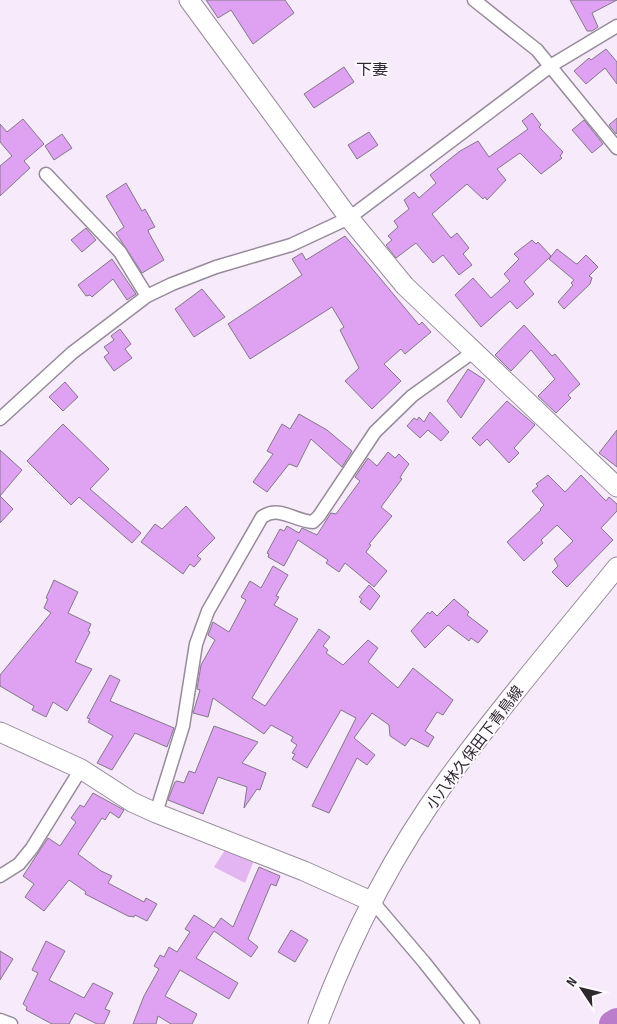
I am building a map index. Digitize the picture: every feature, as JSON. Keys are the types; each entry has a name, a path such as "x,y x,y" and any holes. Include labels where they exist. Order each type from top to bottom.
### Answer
{"street":[{"path":"188,0 349,218 405,286 617,487"},
{"path":"474,0 537,50 552,65 617,148"},
{"path":"0,419 72,353 147,296 216,267 292,245 349,218 552,65 617,26"},
{"path":"46,174 120,252 147,296"},
{"path":"156,813 183,726 196,644 208,611 262,517 270,512 285,513 303,521 313,522 319,516 375,432 412,396 473,352"},
{"name":"小八林久保田下青鳥線","path":"318,1024 337,977 373,902 411,835 447,781 617,567"},
{"path":"0,732 80,770 132,802 156,813 304,871 373,902 473,1024"},
{"path":"0,876 19,864 32,848 80,770"},
{"path":"0,1020 11,1024"}],"shaded area":[{"path":"227,847 255,858 245,883 214,867"}],"building":[{"path":"206,0 285,0 294,13 253,44 231,10 218,18"},
{"path":"570,0 617,0 592,13 598,27 592,31 587,31"},
{"path":"606,49 617,62 617,84 605,68 586,84 574,71 589,58 591,60"},
{"path":"344,67 354,82 314,108 304,94"},
{"path":"532,113 541,125 539,127 563,152 560,156 562,158 541,174 520,153 497,169 506,180 487,200 485,197 483,199 467,184 432,214 451,238 457,233 469,248 463,254 472,265 459,275 443,255 433,263 416,243 396,258 386,245 392,240 388,236 398,227 394,221 409,209 404,200 414,192 419,198 436,183 430,175 460,151 478,141 489,157 528,129 522,121"},
{"path":"617,118 617,133 616,134 609,125"},
{"path":"23,119 44,144 24,161 30,168 0,196 0,166 12,156 0,142 0,124 7,132"},
{"path":"584,120 603,144 592,153 572,130"},
{"path":"369,132 378,145 357,159 348,145"},
{"path":"62,134 72,148 54,160 45,146"},
{"path":"126,183 142,211 145,209 155,227 148,230 164,260 142,273 116,233 124,227 106,196"},
{"path":"86,228 96,240 82,252 71,240"},
{"path":"345,236 419,325 422,322 431,332 405,354 401,349 384,364 401,381 372,409 345,381 359,368 340,330 344,327 332,307 250,359 228,324 302,275 292,259 302,253 306,260"},
{"path":"532,240 536,244 538,242 551,256 524,282 534,294 517,309 510,301 481,327 455,295 473,278 491,298 510,281 504,274 519,259 514,254"},
{"path":"557,249 577,264 586,255 598,267 589,276 592,278 590,284 564,309 558,302 573,285 571,283 574,280 549,259"},
{"path":"112,259 136,294 127,300 113,279 92,297 90,295 86,296 78,285"},
{"path":"202,289 225,317 194,337 175,309"},
{"path":"524,325 552,356 555,354 580,384 568,395 571,398 556,413 538,396 555,379 531,350 511,371 495,355"},
{"path":"120,329 131,344 125,349 132,358 114,371 104,357 109,353 104,347 114,340 111,336"},
{"path":"468,369 485,380 461,418 447,401"},
{"path":"65,382 78,397 63,411 49,397"},
{"path":"507,401 535,425 514,448 519,453 509,463 487,439 480,446 472,438"},
{"path":"430,412 449,432 441,441 428,430 420,438 407,426 414,418 417,420 419,417 424,422"},
{"path":"299,414 327,430 352,451 342,467 311,439 297,467 289,464 267,492 253,482 273,454 267,451 282,424 290,429"},
{"path":"63,424 109,469 90,489 141,533 132,543 79,497 71,505 27,461"},
{"path":"617,430 617,467 599,453"},
{"path":"0,450 22,470 0,496"},
{"path":"388,452 395,458 399,454 409,464 400,478 402,479 381,507 392,516 369,544 371,545 366,552 387,571 374,587 345,563 339,572 326,563 328,560 298,540 284,566 268,557 269,554 267,553 280,529 284,531 287,526 299,533 302,528 317,535 331,513 336,514 360,481 355,477 368,458 377,466"},
{"path":"548,475 565,492 581,475 606,501 609,497 617,504 617,511 601,528 613,540 567,587 552,572 558,566 554,559 573,541 557,525 541,540 543,543 524,561 507,542 541,510 544,505 532,491 538,486 536,484"},
{"path":"0,496 13,509 0,523"},
{"path":"186,506 215,538 197,556 201,559 194,567 190,564 183,574 141,542 155,524 162,529"},
{"path":"273,566 288,575 276,596 279,597 274,605 298,619 252,698 265,706 319,629 330,637 323,646 328,650 326,653 343,665 368,640 378,648 368,662 398,688 413,668 453,700 443,715 437,712 425,731 434,737 428,747 411,738 405,746 390,736 389,725 372,713 354,738 375,755 367,765 357,758 329,813 312,806 356,718 341,710 307,768 292,759 295,754 292,753 297,745 291,741 293,737 271,725 264,734 213,698 208,717 193,713 200,690 197,689 201,665 215,640 208,635 213,622 229,632 246,600 241,597 250,581 261,588"},
{"path":"54,580 78,592 68,613 91,624 88,631 90,632 75,662 92,669 67,711 53,702 46,717 32,710 34,706 0,686 0,675 51,613 44,608"},
{"path":"369,585 380,596 370,610 360,602 362,599 359,597"},
{"path":"454,599 469,612 467,615 488,631 478,643 471,638 469,641 448,625 425,648 411,631 428,612 430,614 432,611 437,616"},
{"path":"110,675 120,680 110,701 174,728 167,747 135,733 112,770 97,763 113,736 88,722 90,719 87,718"},
{"path":"214,726 258,742 242,763 266,773 260,790 257,789 244,808 247,787 218,777 203,814 168,800 175,782 184,783 189,771 195,773"},
{"path":"93,793 124,810 119,818 110,812 105,820 102,818 78,854 101,871 112,876 108,883 144,902 146,898 157,904 147,921 135,915 134,917 128,916 85,894 86,892 69,880 44,911 25,897 34,884 23,876 48,838 60,846 76,822 71,818 80,805 84,807"},
{"path":"259,867 280,876 276,886 271,884 248,939 258,947 251,957 214,931 196,958 238,983 229,999 180,970 165,996 197,1014 192,1024 171,1024 158,1016 156,1024 133,1024 144,996 159,969 154,966 160,955 164,957 169,947 177,952 190,932 185,929 194,915 214,928 221,918 233,927"},
{"path":"291,930 308,940 295,962 278,952"},
{"path":"46,941 65,951 49,980 84,998 93,983 113,993 105,1009 110,1011 104,1024 97,1024 75,1013 69,1024 52,1024 26,1010 27,1007 23,1004 38,973 32,970"},
{"path":"0,951 13,959 0,980"}],"waterway":[{"path":"612,1024 617,1021"}],"district":[{"name":"下妻","path":"372,70"}]}
